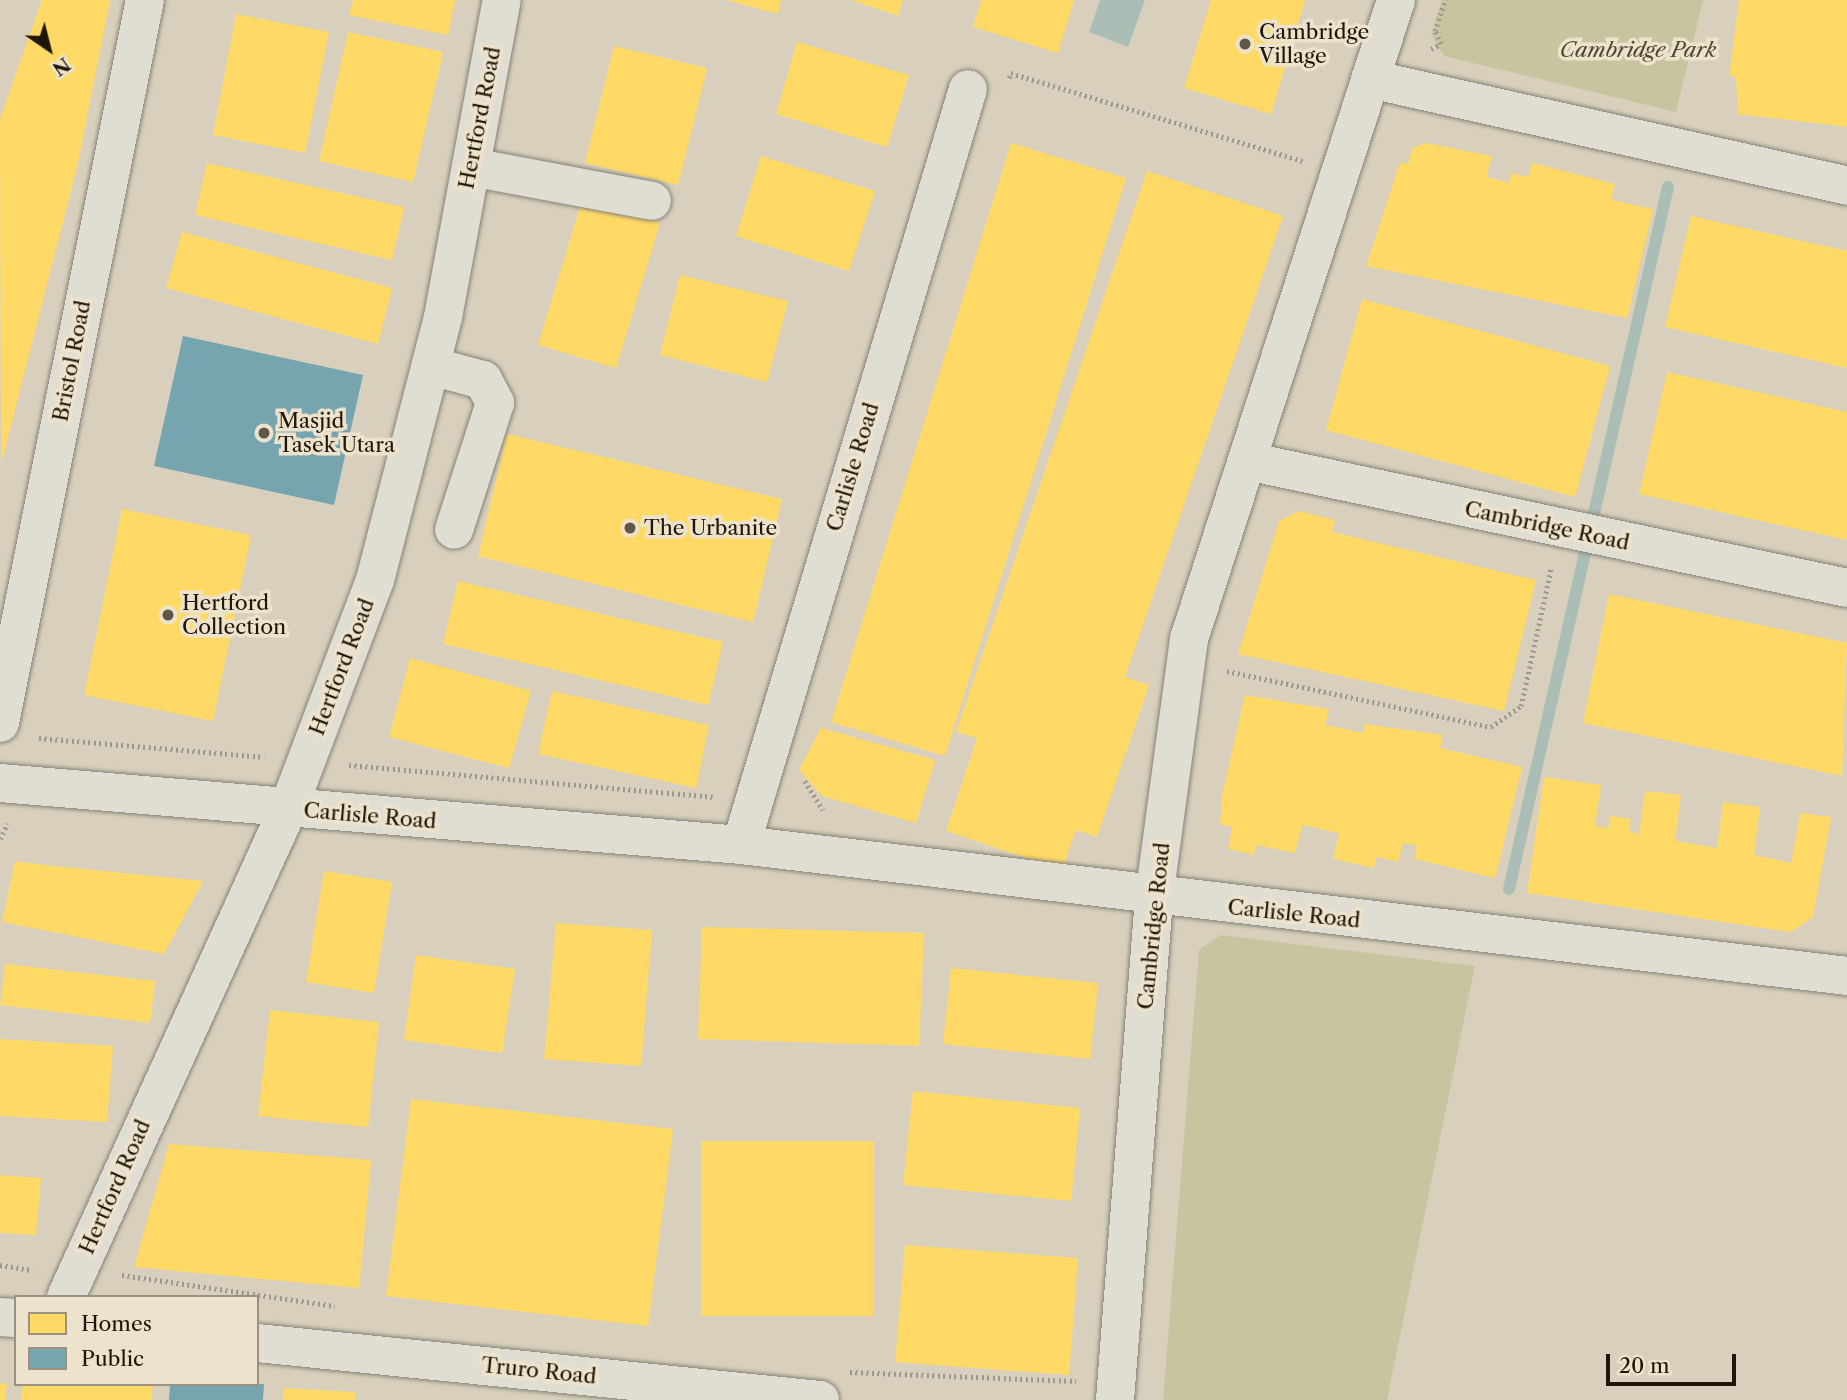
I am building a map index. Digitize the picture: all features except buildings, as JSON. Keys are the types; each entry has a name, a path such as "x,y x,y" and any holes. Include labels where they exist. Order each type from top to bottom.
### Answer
{"street":[{"name":"Bristol Road","path":"0,723 145,0"},
{"name":"Hertford Road","path":"67,1295 288,809 374,580 430,366 502,0"},
{"name":"Cambridge Road","path":"1115,1400 1154,898 1189,639 1396,0"},
{"path":"1370,79 1847,186"},
{"name":"Carlisle Road","path":"741,845 968,89"},
{"path":"471,167 652,201"},
{"path":"430,366 483,380 495,403 454,530"},
{"name":"Cambridge Road","path":"1247,461 1847,588"},
{"name":"Carlisle Road","path":"0,783 741,845 1154,898 1847,976"},
{"name":"Truro Road","path":"259,1343 820,1400"}],"path":[{"path":"1410,89 1425,52 1441,44 1435,31 1445,0"},
{"path":"1008,84 1010,73 1340,171"},
{"path":"1215,668 1491,727 1510,720 1521,706 1560,529"}],"green space":[{"name":"Cambridge Park","path":"1442,0 1703,0 1676,112 1444,56 1431,34"},
{"path":"1221,935 1475,966 1387,1400 1163,1400 1199,950"}],"shaded area":[{"path":"1100,0 1145,0 1128,47 1089,32"}],"waterway":[{"path":"1509,889 1668,187"}],"place":[{"name":"Cambridge Village","path":"1245,44"},
{"name":"Masjid Tasek Utara","path":"264,433"},
{"name":"The Urbanite","path":"630,528"},
{"name":"Hertford Collection","path":"168,615"}]}
